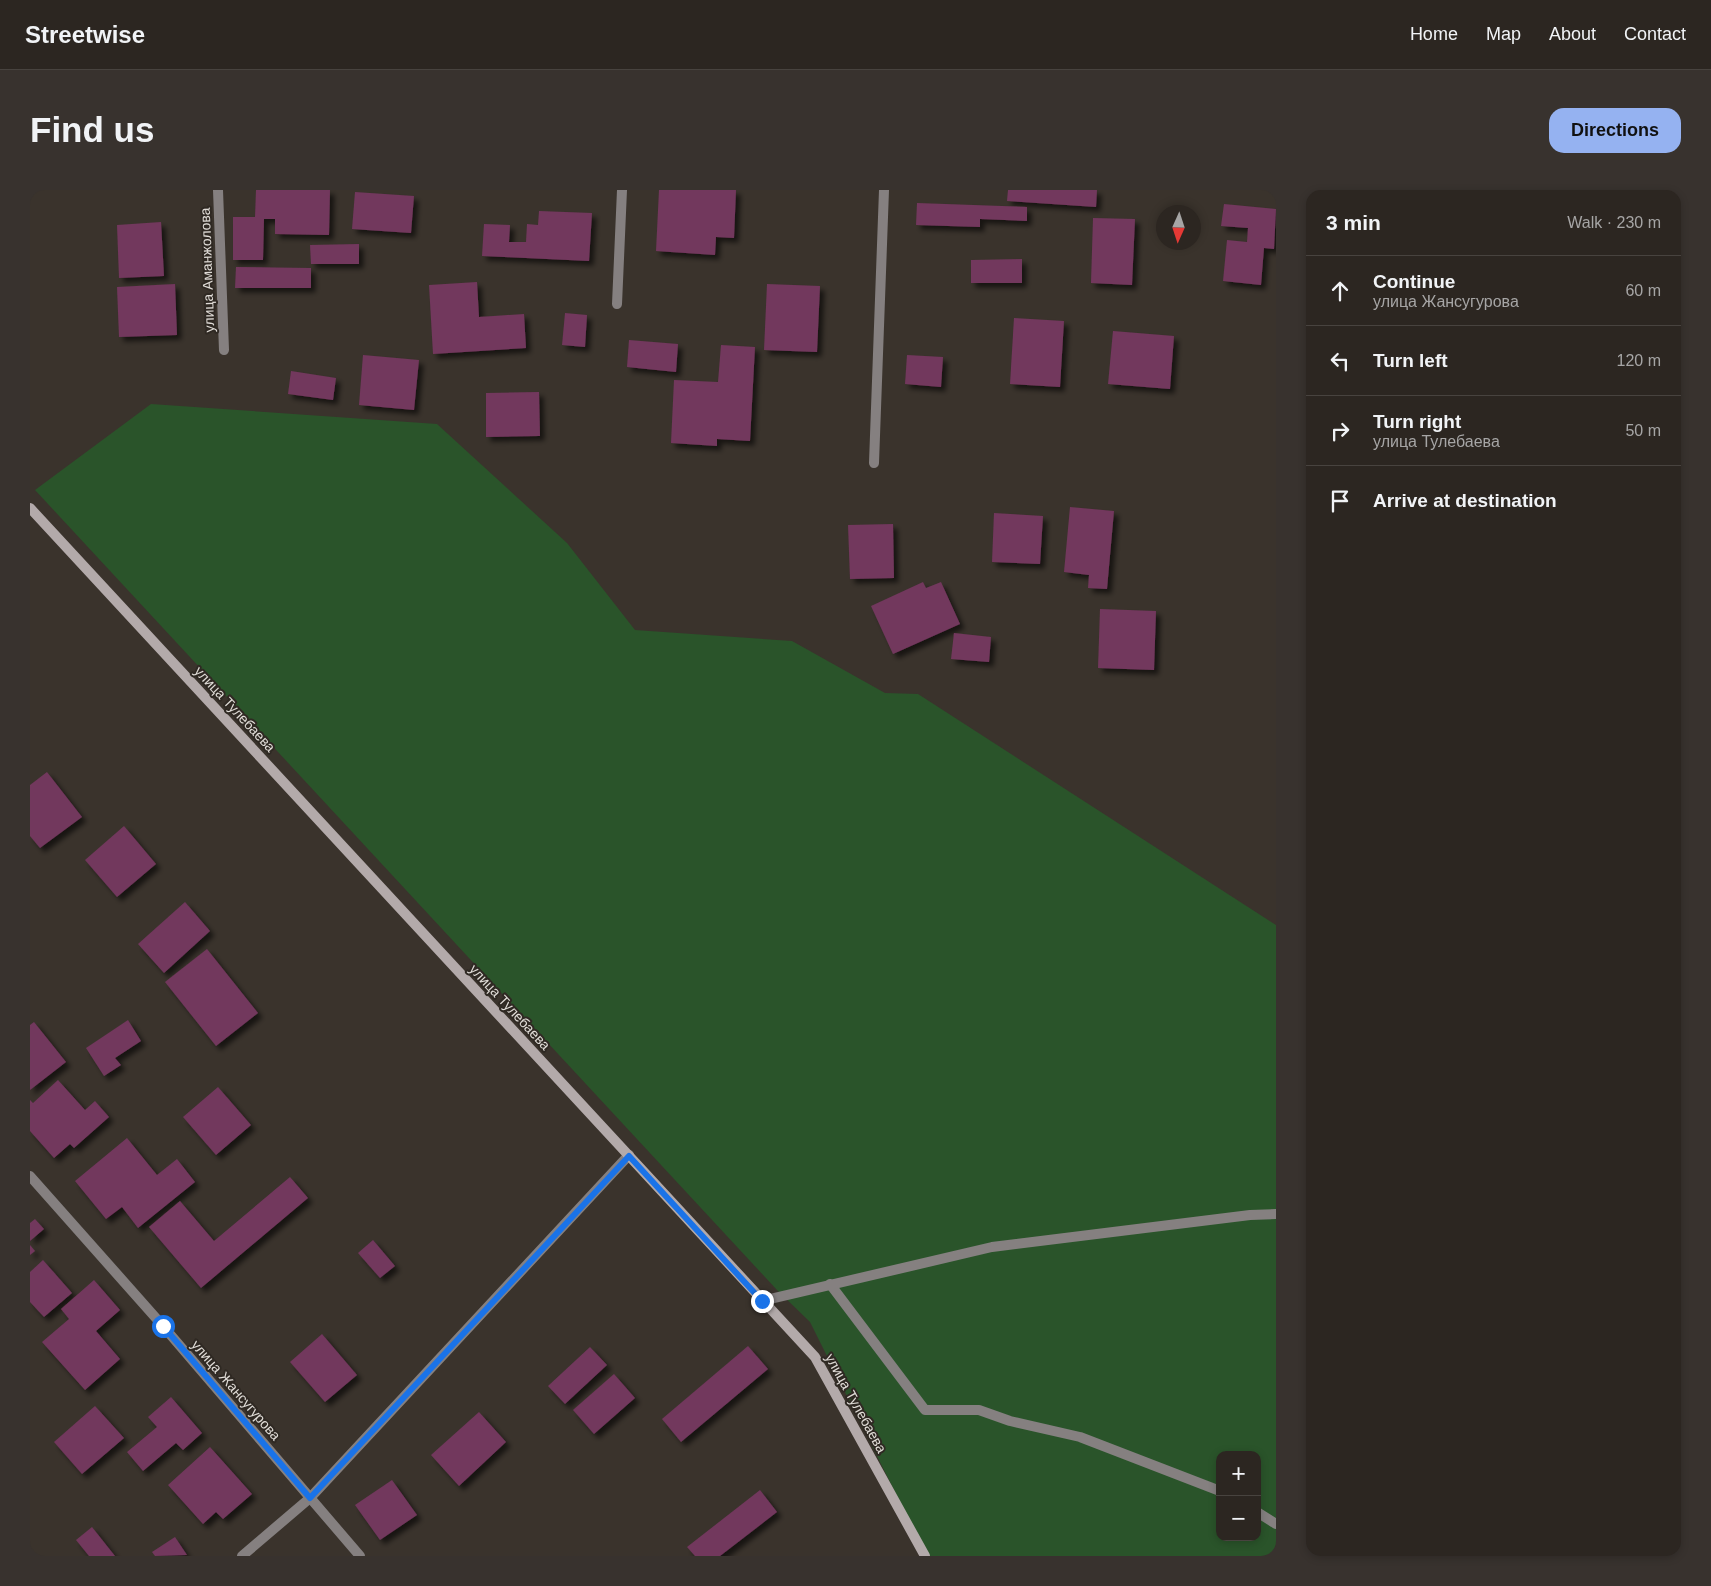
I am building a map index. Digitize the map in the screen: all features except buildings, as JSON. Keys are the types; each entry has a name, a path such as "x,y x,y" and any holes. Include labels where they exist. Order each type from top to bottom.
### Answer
{"street":[{"name":"улица Аманжолова","path":"218,190 224,350"},
{"path":"617,304 622,190"},
{"path":"874,463 884,190"},
{"name":"улица Тулебаева","path":"30,508 815,1357 925,1556"},
{"path":"242,1556 310,1498 629,1156"},
{"name":"улица Жансугурова","path":"30,1176 163,1326 360,1556"},
{"path":"762,1301 992,1247 1250,1215 1276,1214"},
{"path":"830,1284 925,1410 979,1410 1010,1421 1080,1437 1216,1490"},
{"path":"1261,1515 1276,1524"}],"green space":[{"path":"151,404 437,424 567,543 635,630 792,641 885,693 918,694 1276,925 1276,1556 927,1556 810,1322 777,1290 35,490"}],"route":[{"path":"163,1326 310,1498 629,1156 762,1301"}]}
